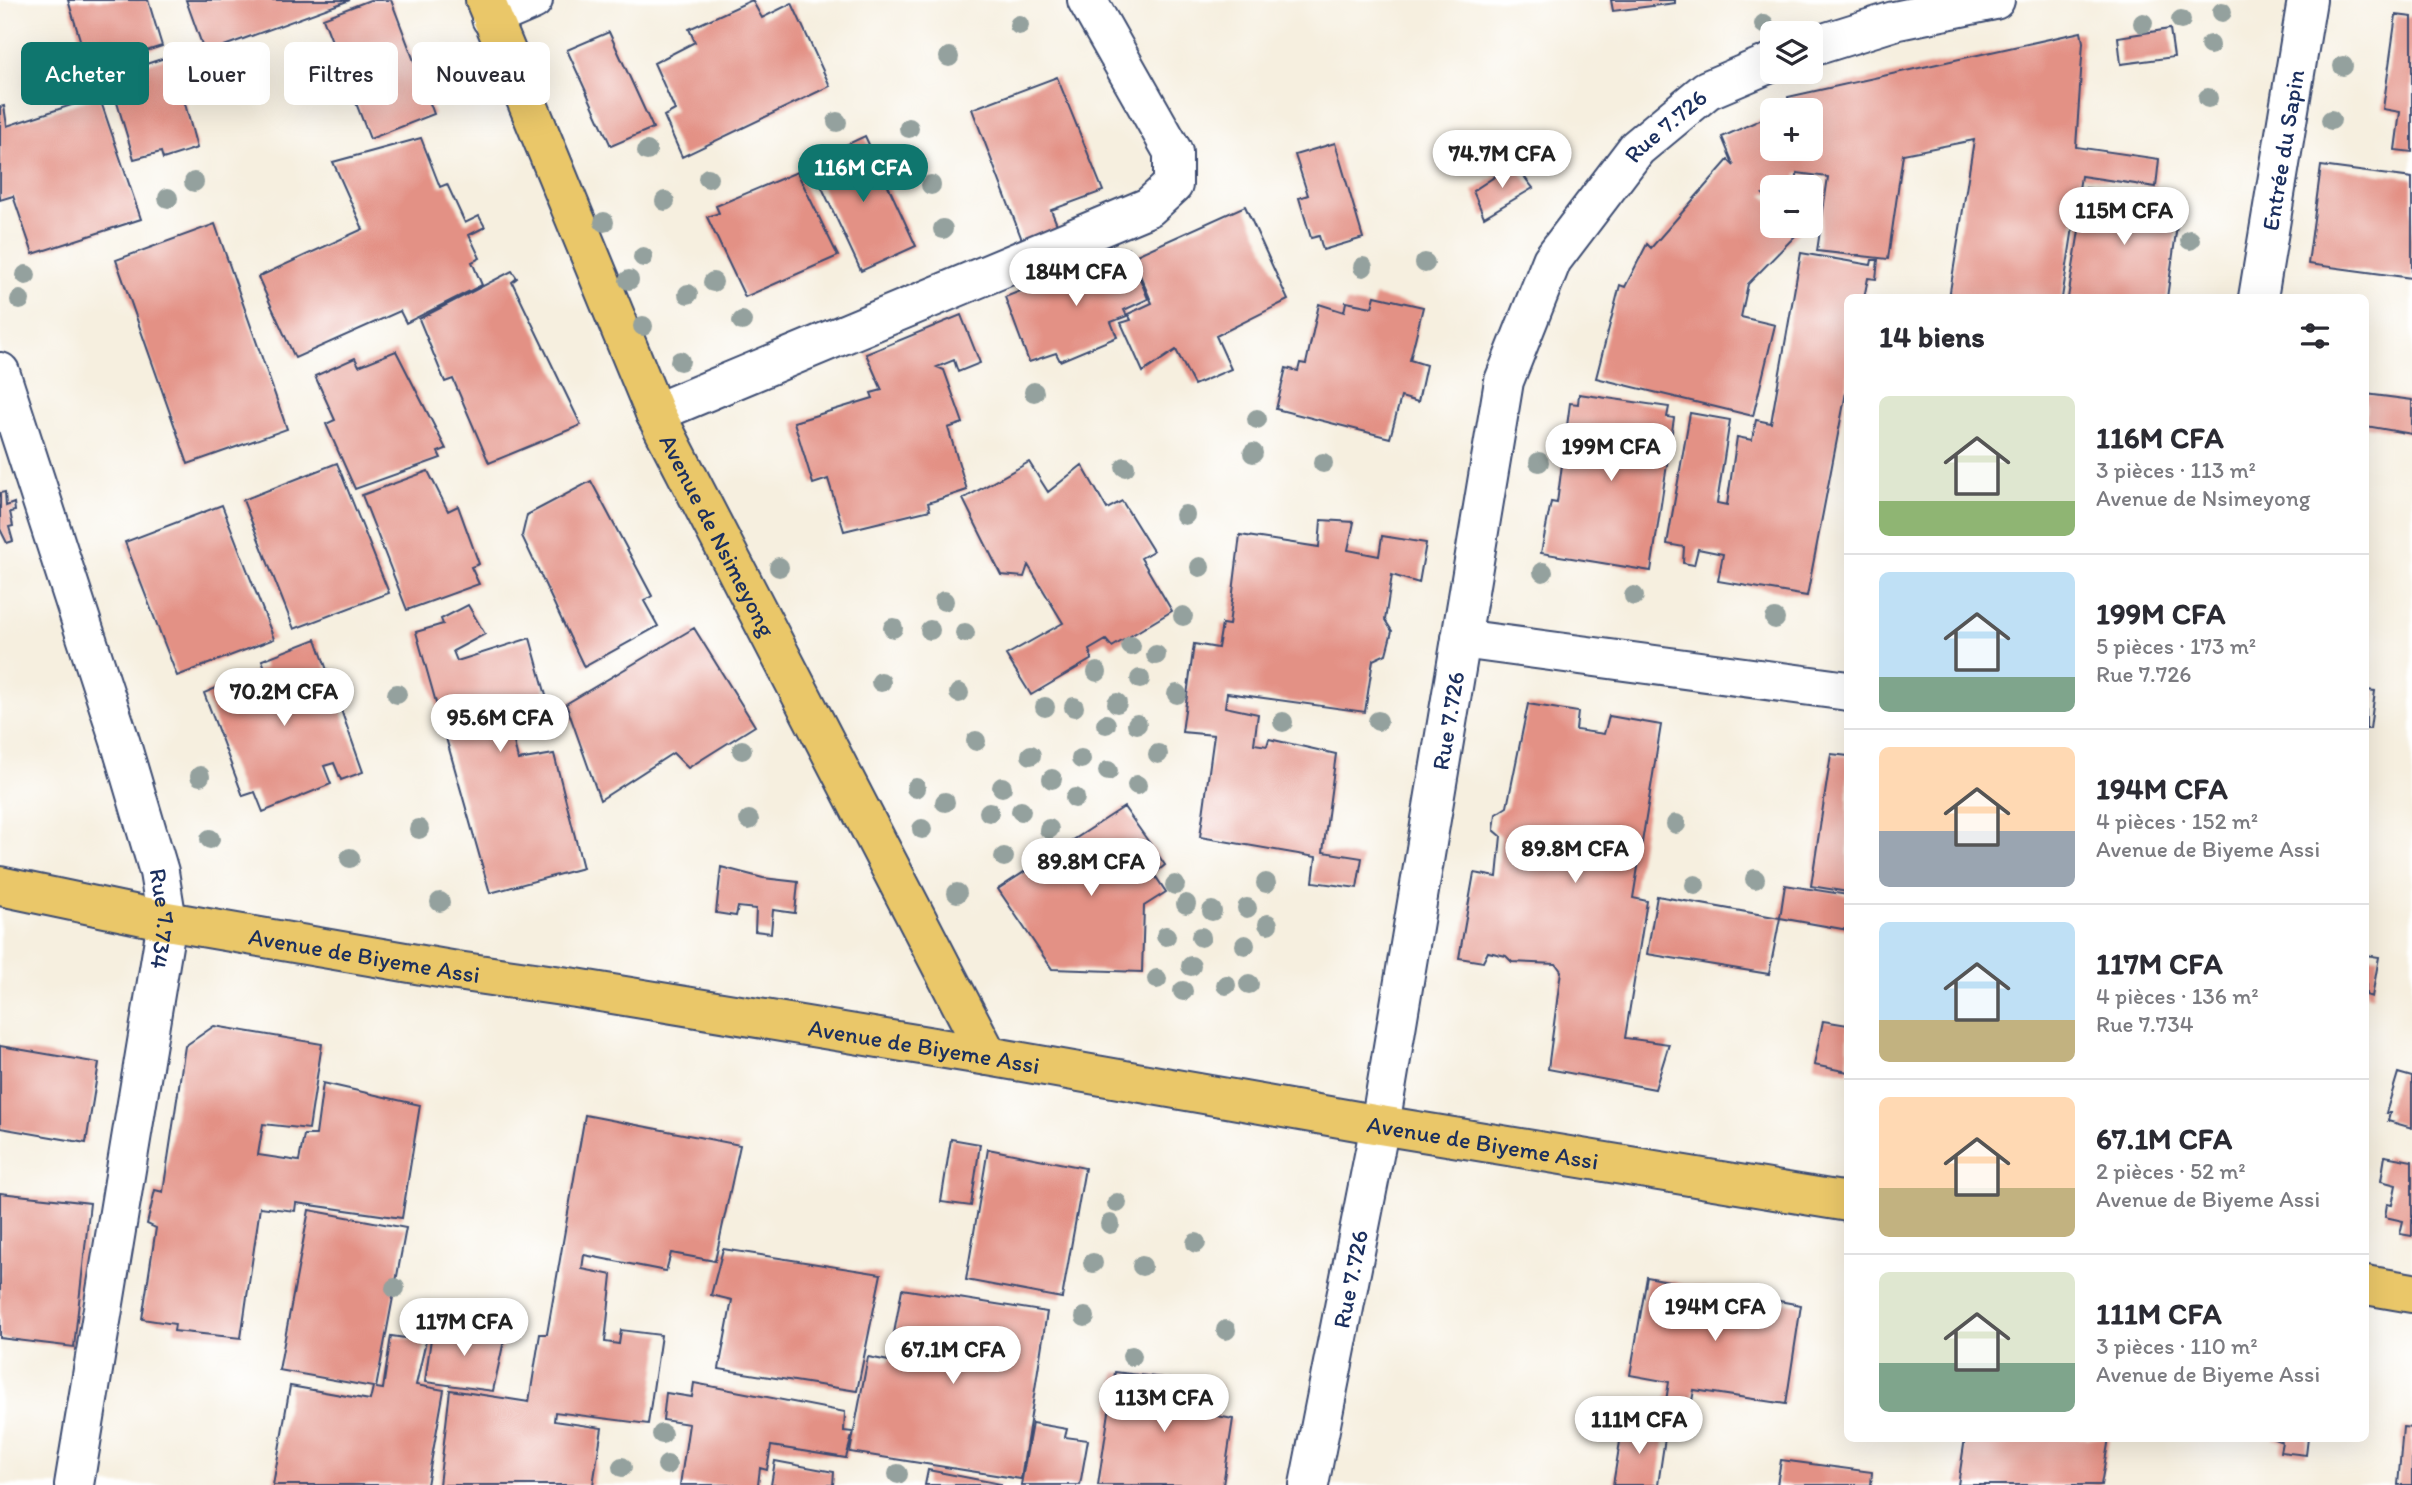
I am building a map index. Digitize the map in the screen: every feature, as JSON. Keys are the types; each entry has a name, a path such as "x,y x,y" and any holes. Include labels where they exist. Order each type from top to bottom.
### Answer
{"main road":[{"name":"Avenue de Nsimeyong","path":"488,9 656,413 988,1056"},
{"name":"Avenue de Biyeme Assi","path":"0,886 167,920 457,971 988,1056 1380,1125 1844,1201"},
{"path":"2369,1286 2412,1293"}],"street":[{"path":"488,9 533,0"},
{"path":"656,413 1149,207 1173,185 1173,152 1087,0"},
{"path":"1823,43 1894,21 1995,0"},
{"name":"Entrée du Sapin","path":"2259,294 2307,0"},
{"name":"Rue 7.726","path":"1309,1485 1380,1125 1504,381 1552,260 1637,148 1707,90 1760,68"},
{"name":"Rue 7.734","path":"0,372 121,744 159,872 167,920 74,1485"},
{"path":"1461,639 1844,690"}],"building":[{"path":"68,0 148,0 162,46 149,50 149,42 81,42"},
{"path":"186,0 350,0 235,42 201,42"},
{"path":"370,0 391,0 412,56 412,105 431,105 434,114 370,139 357,105 398,105 398,42 332,42 323,18"},
{"path":"752,0 762,18 792,3 830,86 682,157 664,116 675,110 654,63 695,42 689,29"},
{"path":"1611,0 1675,0 1675,3 1613,11"},
{"path":"2396,15 2412,17 2412,152 2395,150 2400,112 2383,109"},
{"path":"2170,29 2174,57 2121,64 2118,37"},
{"path":"609,32 653,128 611,146 567,50"},
{"path":"2081,32 2083,42 2076,147 2159,159 2156,187 2081,176 2063,294 1950,294 1974,140 1903,154 1888,259 1817,251 1819,238 1823,238 1823,211 1828,177 1797,173 1760,175 1760,238 1793,238 1748,284 1741,317 1775,325 1753,416 1596,378 1620,285 1625,287 1647,244 1651,248 1728,160 1734,166 1722,137 1760,120 1760,161 1823,161 1823,98 1788,98"},
{"path":"163,59 163,105 185,105 197,148 163,159 161,152 134,159 118,105 149,105 149,63"},
{"path":"1057,77 1103,191 1051,210 1060,232 1024,245 972,109"},
{"path":"71,105 102,105 141,219 33,254 13,196 0,200 0,107 4,106 7,126"},
{"path":"865,136 916,246 861,271 810,162"},
{"path":"421,138 440,187 447,184 465,223 479,216 485,227 469,235 480,258 472,262 482,285 406,323 400,311 295,358 258,277 363,229 333,162"},
{"path":"1335,143 1363,238 1323,250 1319,236 1311,238 1299,198 1308,195 1295,155"},
{"path":"1514,164 1533,188 1484,217 1473,191"},
{"path":"2321,166 2412,178 2412,278 2308,264"},
{"path":"797,172 838,256 745,297 707,217 719,213 716,206"},
{"path":"2086,188 2180,203 2168,294 2069,294"},
{"path":"1245,206 1288,300 1216,336 1231,369 1194,385 1176,350 1143,372 1121,323 1131,320 1128,314 1152,303 1132,257"},
{"path":"215,224 287,429 188,464 116,260"},
{"path":"1128,249 1148,299 1124,310 1127,316 1111,322 1117,337 1060,361 1056,353 1029,362 1005,297"},
{"path":"1801,253 1871,265 1872,260 1878,260 1876,279 1868,278 1865,294 1844,294 1844,403 1807,596 1718,581 1723,554 1698,549 1694,565 1683,563 1684,547 1667,544 1690,413 1730,420 1717,503 1727,505 1737,437 1752,440 1756,420 1771,423"},
{"path":"512,271 517,278 512,282 581,425 489,463 453,379 445,382 419,319"},
{"path":"1375,296 1423,307 1410,360 1426,365 1418,402 1401,397 1390,438 1276,409 1286,368 1298,371 1300,363 1306,364 1319,304 1344,312 1346,302 1372,307"},
{"path":"961,315 980,363 958,372 954,360 937,367 944,370 963,423 948,428 967,490 928,503 930,510 844,531 828,479 813,484 794,422 873,398 871,393 882,390 866,354"},
{"path":"396,351 446,449 438,452 441,458 355,489 326,424 335,420 315,376 355,358 359,366"},
{"path":"1579,394 1669,407 1667,417 1674,418 1651,571 1541,553 1551,502 1557,503 1570,403 1578,404"},
{"path":"2369,394 2412,400 2412,434 2369,427"},
{"path":"1029,462 1048,492 1082,465 1107,509 1122,501 1153,551 1141,558 1172,611 1112,647 1106,640 1089,650 1092,659 1031,695 1006,655 1063,623 1028,565 1024,577 1001,575 963,499"},
{"path":"337,463 389,593 294,629 243,500"},
{"path":"428,471 448,511 458,506 479,564 471,567 479,584 407,610 362,495"},
{"path":"591,481 652,596 644,601 658,626 584,667 522,536 527,515"},
{"path":"5,492 6,506 14,503 15,511 10,512 13,526 9,527 13,541 7,543 0,529 0,493"},
{"path":"222,505 274,639 177,676 125,542"},
{"path":"1321,520 1354,522 1348,550 1379,556 1382,536 1426,543 1419,583 1392,575 1385,620 1392,631 1386,654 1373,660 1365,712 1227,693 1225,707 1258,714 1254,744 1267,746 1269,739 1336,754 1323,852 1362,858 1357,888 1313,882 1316,857 1200,837 1214,735 1182,732 1194,644 1218,648 1222,624 1229,625 1240,535 1319,547"},
{"path":"468,605 485,634 453,651 457,661 530,638 550,710 513,738 518,760 554,754 583,868 490,893 416,632 443,624 441,619"},
{"path":"694,628 755,726 688,768 673,753 600,800 566,704"},
{"path":"316,639 363,772 341,780 334,763 324,766 331,784 263,812 255,792 243,796 204,693 265,668 262,660"},
{"path":"2369,690 2375,691 2369,729"},
{"path":"1528,704 1578,712 1576,730 1604,734 1609,716 1661,725 1633,898 1647,901 1625,1038 1669,1044 1655,1089 1548,1069 1561,971 1556,964 1512,962 1506,956 1488,952 1483,962 1459,958 1474,873 1497,877 1501,836 1494,830 1496,814 1507,807"},
{"path":"1831,754 1844,756 1844,891 1811,886"},
{"path":"1124,807 1165,865 1154,874 1166,892 1144,906 1142,972 1052,969 998,889"},
{"path":"721,867 763,878 798,882 795,913 773,910 771,933 755,931 756,909 738,907 736,916 716,913"},
{"path":"1785,885 1844,894 1844,929 1780,918"},
{"path":"1657,896 1780,918 1769,974 1647,954"},
{"path":"2369,955 2379,957 2372,997 2369,996"},
{"path":"1823,1021 1844,1024 1844,1071 1814,1065"},
{"path":"214,1026 322,1044 309,1129 263,1124 258,1155 299,1161 304,1135 316,1135 323,1083 420,1105 402,1218 296,1203 295,1211 260,1207 241,1338 174,1331 175,1324 142,1319 156,1228 147,1224 155,1190 163,1192 185,1046"},
{"path":"0,1046 99,1063 86,1143 0,1128"},
{"path":"2398,1073 2412,1077 2412,1128 2388,1121 2390,1113 2386,1113"},
{"path":"585,1115 740,1145 715,1261 671,1253 666,1271 584,1255 582,1269 612,1275 605,1342 619,1344 621,1330 661,1335 648,1424 555,1412 554,1421 602,1428 593,1485 439,1485 450,1390 529,1402 540,1334 547,1334"},
{"path":"951,1139 980,1144 971,1206 941,1202"},
{"path":"988,1149 1085,1168 1062,1298 966,1280"},
{"path":"2385,1156 2412,1161 2412,1236 2400,1234 2403,1221 2385,1217 2387,1204 2392,1205 2396,1185 2381,1181"},
{"path":"0,1193 90,1203 74,1347 0,1338"},
{"path":"309,1210 406,1228 376,1388 383,1389 391,1336 426,1341 416,1385 444,1390 427,1485 273,1485 290,1386 370,1400 373,1387 279,1370"},
{"path":"723,1249 881,1274 857,1391 719,1369 732,1300 711,1295"},
{"path":"1647,1277 1801,1305 1786,1404 1694,1390 1690,1412 1665,1407 1669,1382 1630,1375"},
{"path":"902,1289 1047,1312 1021,1479 850,1452 868,1357 889,1361"},
{"path":"433,1324 505,1336 493,1391 425,1382"},
{"path":"1115,1372 1220,1385 1217,1416 1233,1419 1223,1485 1098,1485"},
{"path":"694,1383 845,1412 844,1431 853,1432 846,1458 771,1446 767,1470 760,1468 758,1485 680,1485 689,1424 663,1420 666,1393 692,1397"},
{"path":"1032,1423 1067,1429 1065,1437 1088,1440 1080,1485 1021,1485"},
{"path":"1623,1423 1666,1431 1658,1485 1613,1485"},
{"path":"2403,1427 2412,1428 2412,1485 2398,1485"},
{"path":"1964,1442 2108,1442 2101,1485 1958,1485"},
{"path":"2282,1442 2308,1442 2306,1455 2280,1452"},
{"path":"1781,1460 1872,1472 1871,1485 1777,1485"},
{"path":"775,1461 834,1472 833,1485 771,1485"},
{"path":"928,1470 1001,1484 1001,1485 925,1485"}]}
